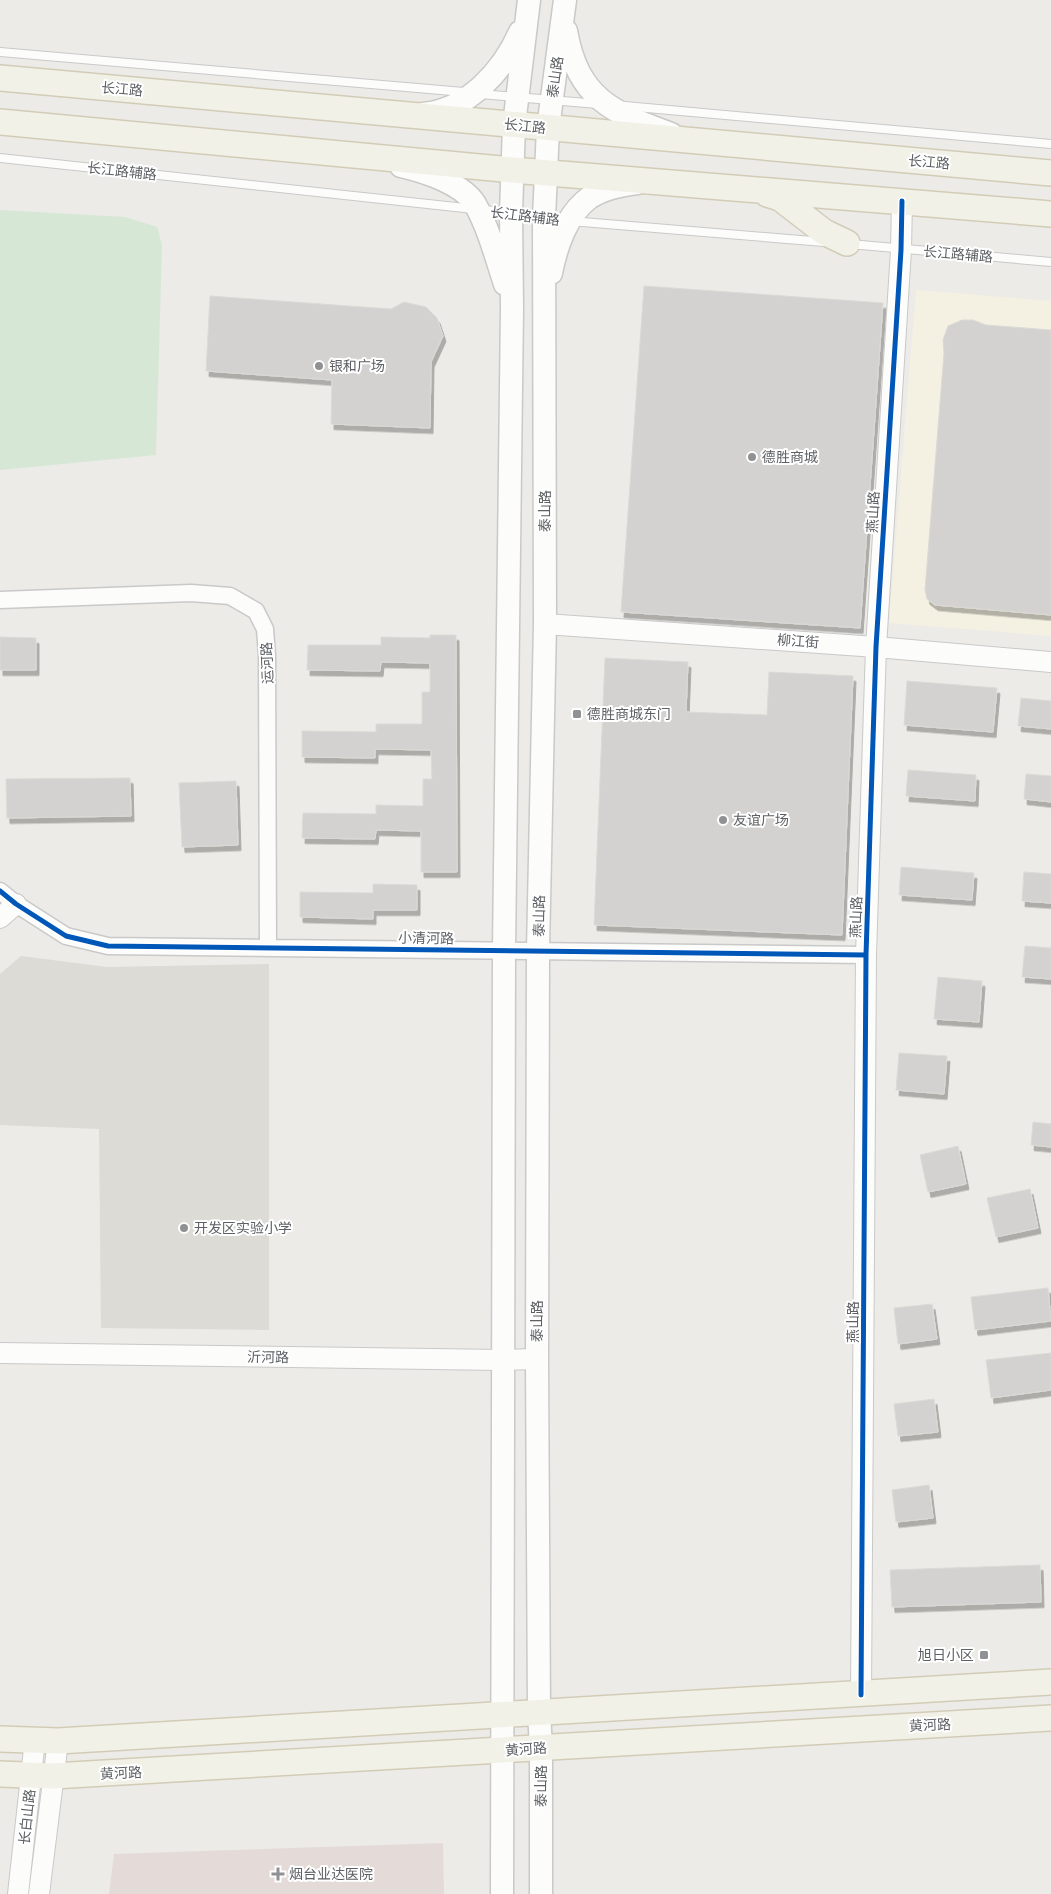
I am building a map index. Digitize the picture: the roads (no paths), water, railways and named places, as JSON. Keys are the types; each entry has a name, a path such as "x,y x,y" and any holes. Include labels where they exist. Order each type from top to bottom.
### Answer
{"main road":[{"path":"502,1894 504,950 512,170 514,125 528,6"},
{"path":"407,115 431,113 456,106 482,86 501,66 518,37 528,6"},
{"path":"564,8 569,48 576,68 591,93 616,112 688,140"},
{"name":"泰山路","path":"541,1894 536,1358 538,950 545,624 544,218 548,128 564,8"},
{"name":"长江路","path":"0,78 1051,173"},
{"path":"0,122 546,173 1051,214"},
{"path":"358,155 411,168 439,178 460,190 474,203 486,228 512,308"},
{"path":"544,308 554,258 570,221 578,209 589,198 602,191 628,184 650,181"},
{"path":"753,190 780,198 824,232 847,243"},
{"path":"0,1739 47,1740 861,1695 1051,1682"},
{"name":"黄河路","path":"0,1774 42,1776 1051,1718"}],"street":[{"name":"燕山路","path":"861,1695 866,955 876,647 902,201"},
{"name":"运河路","path":"0,600 190,593 230,596 256,611 265,629 267,654 268,948"},
{"name":"柳江街","path":"545,624 876,647 1051,662"},
{"name":"小清河路","path":"0,890 16,904 66,936 108,946 866,955"},
{"path":"0,918 16,904"},
{"name":"沂河路","path":"0,1353 502,1360 536,1358"},
{"name":"长白山路","path":"18,1894 42,1776 47,1740"},
{"name":"长白山路","path":"39,1894 42,1776"}],"lane":[{"path":"0,52 1051,144"},
{"name":"长江路辅路","path":"0,158 512,213 570,221 847,243 900,250 1051,262"}],"place":[{"name":"银和广场","path":"319,366"},
{"name":"德胜商城","path":"752,457"},
{"name":"德胜商城东门","path":"577,714"},
{"name":"友谊广场","path":"723,820"},
{"name":"开发区实验小学","path":"184,1228"},
{"name":"旭日小区","path":"984,1655"},
{"name":"烟台业达医院","path":"278,1874"}]}
